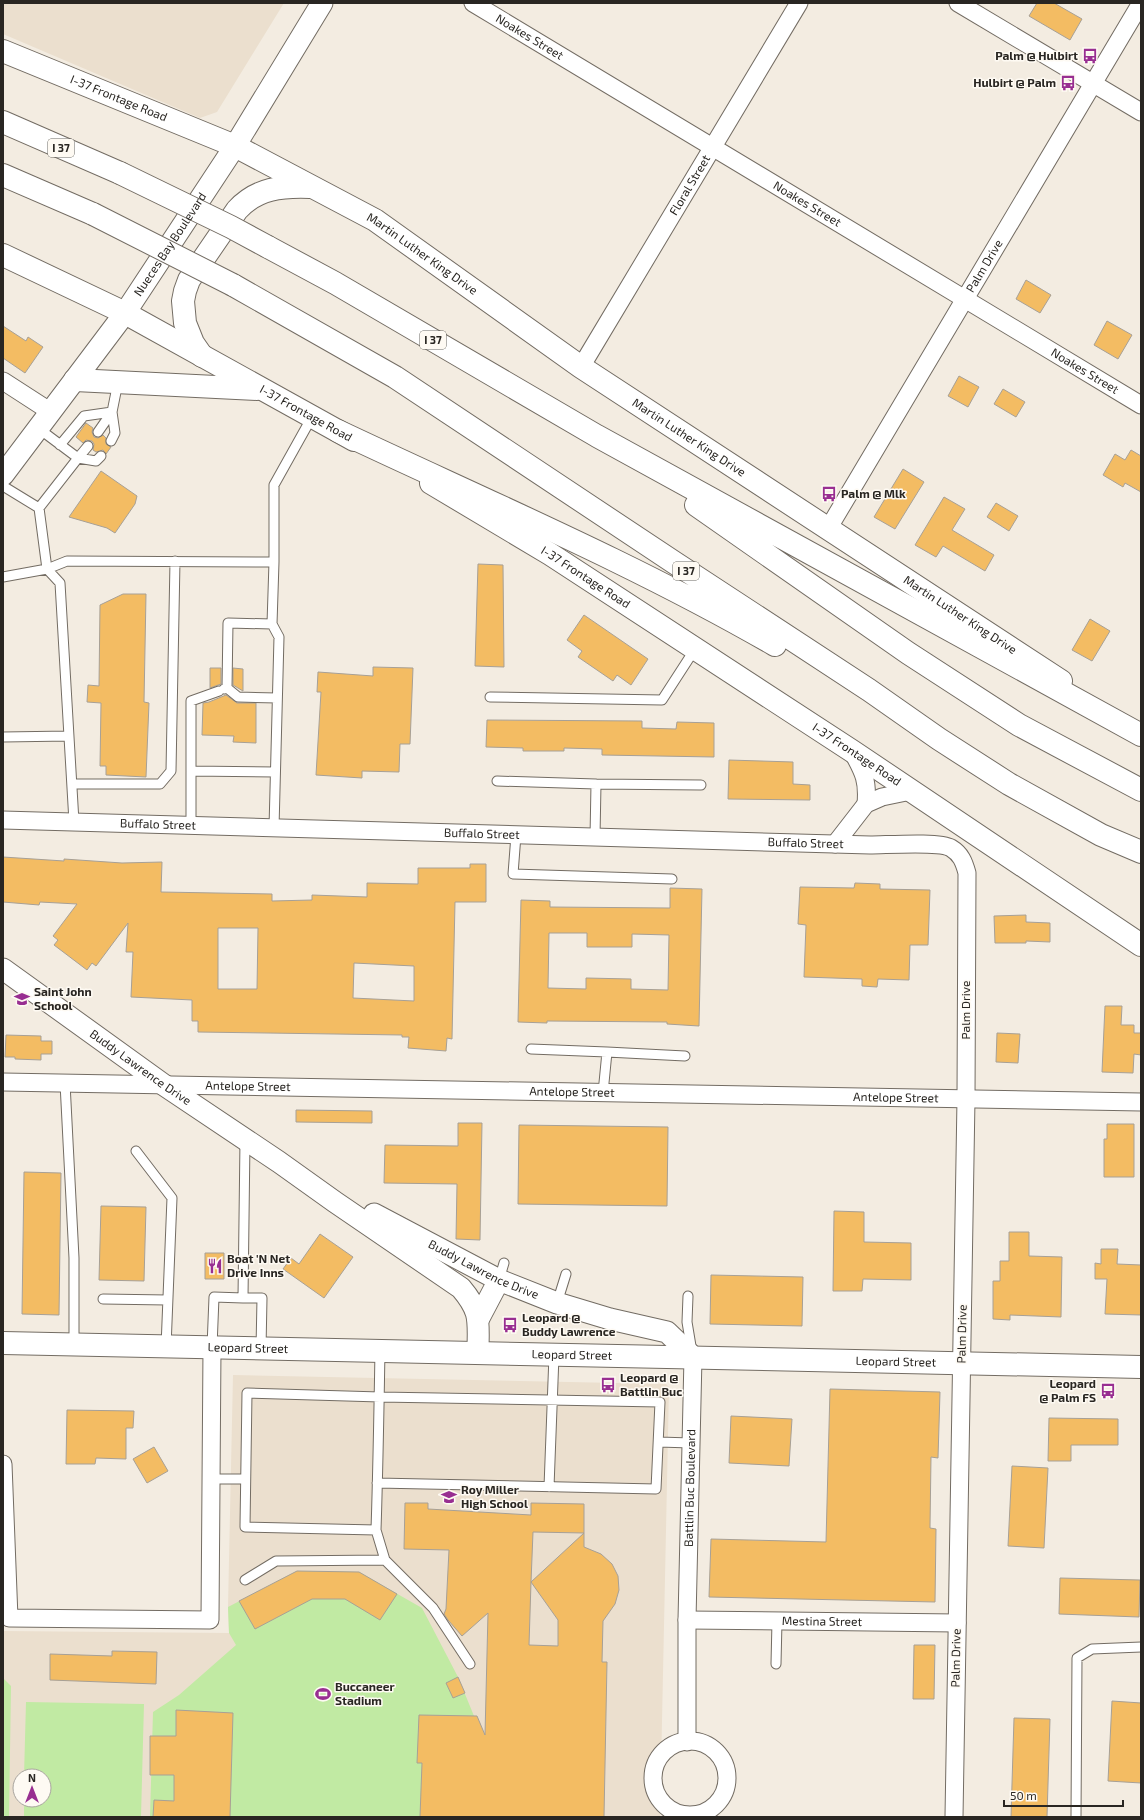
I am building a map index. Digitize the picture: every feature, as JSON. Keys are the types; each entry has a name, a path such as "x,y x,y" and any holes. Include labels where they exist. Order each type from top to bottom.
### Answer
{"main road":[{"name":"I-37 Frontage Road","path":"3,51 235,146"},
{"name":"I 37","path":"3,122 120,173 231,227 341,286 597,436 934,670 1019,725 1141,790"},
{"name":"Martin Luther King Drive","path":"235,146 375,220 581,367 1141,734"},
{"name":"I 37","path":"3,175 93,214 233,285 395,377 1009,784 1101,835 1141,852"},
{"path":"202,356 193,343 185,323 183,301 189,280 237,210 246,200 260,193 277,188 311,187"},
{"name":"I-37 Frontage Road","path":"3,255 125,313 439,488 550,554 852,751 1141,945"},
{"path":"75,380 262,389"},
{"path":"338,431 627,567 729,618 939,739"},
{"path":"597,436 1141,734"},
{"name":"Leopard Street","path":"3,1343 1141,1367"}],"street":[{"name":"Nueces Bay Boulevard","path":"3,475 125,313 235,146 322,3"},
{"name":"Noakes Street","path":"473,3 1141,405"},
{"name":"Floral Street","path":"581,367 799,3"},
{"path":"958,3 1141,112"},
{"name":"Palm Drive","path":"828,529 1141,3"},
{"path":"3,381 51,412"},
{"path":"852,751 864,773 867,791 866,804"},
{"path":"835,844 866,804 882,797 911,791"},
{"name":"Buffalo Street","path":"3,820 835,844 935,845 949,847 958,853"},
{"name":"Palm Drive","path":"954,1817 966,1099 967,873 964,861 958,853"},
{"name":"Buddy Lawrence Drive","path":"3,969 164,1085 246,1139 461,1288 473,1302 479,1318 478,1352"},
{"name":"Antelope Street","path":"3,1082 1141,1102"},
{"name":"Buddy Lawrence Drive","path":"279,1162 557,1303 610,1320 667,1332 693,1357"},
{"path":"461,1288 498,1273"},
{"path":"479,1318 498,1273"},
{"path":"3,1464 9,1618 210,1620 212,1348"},
{"name":"Battlin Buc Boulevard","path":"688,1742 687,1620 693,1357"},
{"name":"Mestina Street","path":"687,1620 957,1623"},
{"path":"688,1742 700,1743 712,1748 720,1757 726,1769 727,1781 724,1794 717,1804 706,1812 694,1815 682,1814 671,1810 662,1803 655,1793 653,1781 653,1770 658,1759 666,1750 676,1744 688,1742"}],"lane":[{"path":"111,441 115,433 112,412 118,382"},
{"path":"98,432 112,412"},
{"path":"60,445 84,416 112,412"},
{"path":"274,828 279,637 272,624 274,485 312,417"},
{"path":"38,428 78,458 96,462 101,456"},
{"path":"74,822 60,583 47,569 39,508 88,446"},
{"path":"3,486 39,508"},
{"path":"3,577 47,569 67,561 274,562"},
{"path":"72,784 160,784 171,771 175,561"},
{"path":"223,689 228,623 272,624"},
{"path":"490,697 662,700 696,649"},
{"path":"191,826 191,701 223,689 238,697 277,698"},
{"path":"3,737 69,736"},
{"path":"191,771 275,772"},
{"path":"497,781 701,785"},
{"path":"595,837 596,784"},
{"path":"516,835 513,874 672,879"},
{"path":"530,1049 685,1056"},
{"path":"603,1092 607,1052"},
{"path":"66,1083 74,1258 74,1345"},
{"path":"243,1298 246,1139"},
{"path":"136,1151 172,1198 166,1347"},
{"path":"557,1303 566,1274"},
{"path":"688,1296 688,1322 693,1357"},
{"path":"212,1348 214,1297 262,1298 262,1349"},
{"path":"103,1299 168,1300"},
{"path":"380,1350 376,1530 385,1560 433,1608 470,1664"},
{"path":"549,1487 551,1400 554,1354"},
{"path":"376,1530 244,1527 247,1393 660,1402 656,1489 377,1483"},
{"path":"659,1442 690,1443"},
{"path":"211,1479 245,1479"},
{"path":"245,1580 276,1561 385,1560"},
{"path":"776,1664 778,1621"},
{"path":"1076,1817 1077,1658 1092,1649 1141,1647"}],"shaded area":[{"path":"3,3 284,3 217,112 200,118 3,34"},
{"name":"Roy Miller High School","path":"233,1375 666,1384 669,1387 660,1817 3,1817 3,1631 229,1633 228,1607"}],"green space":[{"name":"Buccaneer Stadium","path":"297,1571 359,1572 422,1608 458,1677 474,1716 471,1817 150,1817 153,1712 179,1695 236,1645 229,1633 228,1607"},
{"path":"3,1678 11,1686 9,1817 3,1817"},
{"path":"26,1702 144,1704 141,1817 24,1817 24,1808 52,1808 52,1768 24,1768"}],"building":[{"path":"1037,3 1054,3 1082,19 1070,40 1029,16"},
{"path":"1026,280 1051,295 1040,313 1016,299"},
{"path":"1107,321 1132,335 1118,359 1094,345"},
{"path":"3,326 26,341 28,337 43,347 25,373 3,358"},
{"path":"959,376 979,387 968,407 948,396"},
{"path":"1003,389 1025,402 1016,417 994,404"},
{"path":"86,423 93,428 92,432 94,437 98,438 103,435 106,438 106,444 111,447 106,454 103,450 96,452 93,450 94,444 92,441 86,440 83,443 76,437"},
{"path":"1131,450 1141,456 1141,492 1125,483 1123,487 1103,475 1115,454 1125,460"},
{"path":"903,469 924,482 895,529 874,517"},
{"path":"101,471 137,496 135,504 115,533 107,528 69,517"},
{"path":"944,497 965,509 952,530 994,555 985,571 943,546 936,557 915,545"},
{"path":"996,503 1018,516 1009,531 987,517"},
{"path":"478,564 503,565 504,667 475,666"},
{"path":"123,594 146,594 144,702 149,703 146,777 106,775 106,766 100,766 101,703 87,702 88,685 99,686 100,605"},
{"path":"584,615 648,659 631,685 617,675 613,681 578,657 582,651 567,640"},
{"path":"1090,619 1110,631 1092,661 1072,650"},
{"path":"373,667 413,668 410,744 400,744 399,772 362,771 362,778 316,775 321,692 317,692 318,672 373,676"},
{"path":"210,668 221,668 221,684 210,688"},
{"path":"233,668 243,669 243,691 233,685"},
{"path":"226,695 237,703 256,703 256,743 233,742 234,736 202,735 203,703"},
{"path":"487,720 642,721 642,728 676,729 677,722 714,723 714,757 602,755 602,749 564,748 564,751 523,751 523,748 486,747"},
{"path":"729,760 793,762 793,784 810,785 810,800 728,799"},
{"path":"3,857 122,863 162,862 161,892 272,894 272,901 312,900 312,895 367,897 367,883 418,884 418,868 470,868 470,864 486,864 486,902 455,902 452,1039 447,1038 446,1051 408,1048 409,1037 402,1037 402,1035 198,1032 198,1021 192,1021 192,1000 131,997 133,952 126,952 128,923 96,966 92,963 87,970 54,945 58,940 53,936 77,904 40,902 39,905 3,902","holes":["218,928 258,928 257,989 218,989","354,963 414,966 414,1001 353,998"]},
{"path":"855,883 880,884 880,889 930,890 928,945 910,945 909,980 878,979 877,987 862,986 862,979 804,977 806,925 798,924 800,887 854,888"},
{"path":"670,888 702,889 699,1026 667,1024 667,1022 518,1022 521,900 550,901 550,907 670,908","holes":["549,933 587,933 587,947 632,947 632,934 669,935 668,990 631,989 631,979 586,978 586,989 548,988"]},
{"path":"1026,915 1026,922 1050,923 1050,942 1026,941 1026,943 995,943 994,916"},
{"path":"1105,1006 1122,1006 1121,1025 1134,1025 1134,1033 1141,1033 1141,1055 1134,1054 1133,1073 1102,1072"},
{"path":"997,1033 1020,1034 1018,1063 996,1062"},
{"path":"6,1035 41,1036 41,1041 52,1041 52,1054 41,1054 41,1060 5,1057"},
{"path":"296,1110 372,1111 372,1123 296,1122"},
{"path":"458,1123 482,1123 480,1240 456,1239 457,1184 384,1183 385,1145 458,1146"},
{"path":"1107,1124 1134,1124 1134,1177 1104,1177 1104,1139 1107,1139"},
{"path":"519,1125 668,1127 667,1206 518,1204"},
{"path":"24,1172 61,1173 59,1315 22,1314"},
{"path":"101,1206 146,1207 144,1281 99,1280"},
{"path":"834,1211 864,1212 864,1242 911,1243 911,1280 863,1279 862,1291 833,1291"},
{"path":"1009,1232 1029,1232 1029,1256 1062,1257 1061,1317 1010,1315 1010,1320 993,1319 993,1281 1000,1281 1000,1261 1009,1261"},
{"path":"320,1234 353,1257 324,1298 283,1269 291,1258 299,1264"},
{"path":"1101,1249 1118,1249 1117,1264 1141,1265 1141,1315 1105,1314 1107,1279 1095,1279 1095,1263 1101,1264"},
{"name":"Boat 'N Net Drive Inns","path":"205,1253 224,1253 224,1279 205,1279"},
{"path":"711,1275 803,1277 802,1326 710,1324"},
{"path":"830,1389 940,1392 938,1458 931,1457 930,1528 936,1529 935,1602 709,1597 711,1539 826,1542"},
{"path":"67,1410 134,1411 133,1428 126,1428 126,1459 96,1458 95,1464 66,1464"},
{"path":"731,1416 792,1419 789,1466 729,1463"},
{"path":"1049,1418 1118,1419 1118,1445 1071,1445 1071,1461 1048,1461"},
{"path":"154,1447 168,1471 147,1483 133,1459"},
{"path":"1012,1466 1048,1468 1044,1548 1008,1546"},
{"path":"405,1503 428,1503 428,1509 531,1515 531,1503 584,1504 584,1533 584,1547 601,1554 612,1564 618,1576 619,1590 615,1604 603,1621 602,1662 607,1662 604,1817 420,1817 422,1763 417,1763 419,1715 477,1716 485,1735 488,1613 462,1636 444,1614 446,1609 449,1550 404,1549","holes":["533,1532 584,1533 531,1582","531,1582 558,1620 558,1646 529,1645"]},
{"path":"297,1571 359,1572 397,1594 380,1620 345,1599 312,1599 255,1629 239,1601"},
{"path":"1060,1578 1140,1580 1139,1617 1059,1614"},
{"path":"914,1645 935,1645 934,1699 913,1699"},
{"path":"112,1651 157,1652 156,1684 50,1680 50,1654 112,1656"},
{"path":"458,1677 465,1693 453,1698 446,1683"},
{"path":"1112,1701 1141,1703 1141,1783 1108,1781"},
{"path":"176,1710 233,1713 230,1817 153,1817 154,1800 174,1801 174,1775 150,1775 150,1736 176,1736"},
{"path":"1014,1718 1050,1719 1047,1817 1011,1817"}],"place":[{"name":"Palm @ Hulbirt","path":"1090,56"},
{"name":"Hulbirt @ Palm","path":"1068,83"},
{"name":"Palm @ Mlk","path":"829,494"},
{"name":"Saint John School","path":"22,999"},
{"name":"Boat 'N Net Drive Inns","path":"215,1266"},
{"name":"Leopard @ Buddy Lawrence","path":"510,1325"},
{"name":"Leopard @ Battlin Buc","path":"608,1385"},
{"name":"Leopard @ Palm FS","path":"1108,1391"},
{"name":"Roy Miller High School","path":"449,1497"},
{"name":"Buccaneer Stadium","path":"323,1694"}]}
